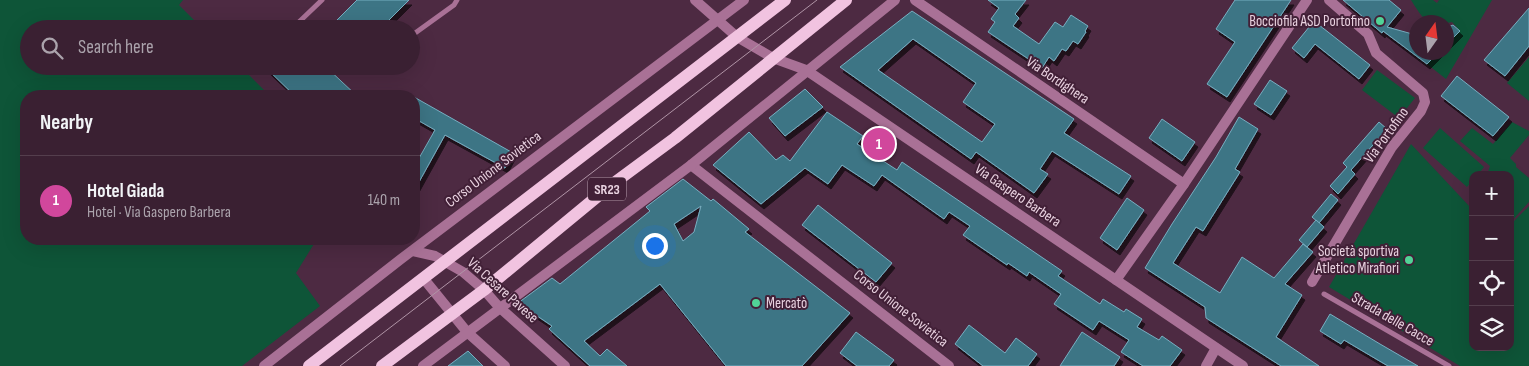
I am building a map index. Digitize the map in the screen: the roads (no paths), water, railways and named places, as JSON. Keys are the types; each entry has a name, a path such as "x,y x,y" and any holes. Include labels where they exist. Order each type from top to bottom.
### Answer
{"main road":[{"name":"SR23","path":"309,366 785,0"},
{"name":"SR23","path":"382,366 484,290 610,186 675,138 846,0"}],"street":[{"name":"Via Gaspero Barbera","path":"695,0 737,37 773,58 806,70 1216,348 1231,363 1243,366"},
{"name":"Corso Unione Sovietica","path":"264,366 744,0"},
{"path":"423,366 499,307 691,165 806,70 895,0"},
{"name":"Via Bordighera","path":"915,0 1184,184"},
{"path":"1116,280 1184,184 1307,0"},
{"name":"Via Portofino","path":"1312,282 1392,147 1421,111 1425,102 1424,92 1376,53 1368,34 1329,0"},
{"name":"Corso Unione Sovietica","path":"691,165 949,366"},
{"name":"Via Cesare Pavese","path":"413,251 435,256 463,272 565,366"},
{"path":"424,278 467,332 505,366"},
{"path":"1206,366 1216,348"}],"lane":[{"path":"301,20 322,0"},
{"path":"420,30 454,5 457,0"},
{"name":"Strada delle Cacce","path":"1324,294 1449,366"}],"tram line":[{"path":"340,366 817,0"}],"place":[{"name":"Bocciofila ASD Portofino","path":"1380,21"},
{"name":"Hotel Giada","path":"879,144"},
{"name":"Società sportiva Atletico Mirafiori","path":"1409,260"},
{"name":"Mercatò","path":"756,303"}]}
